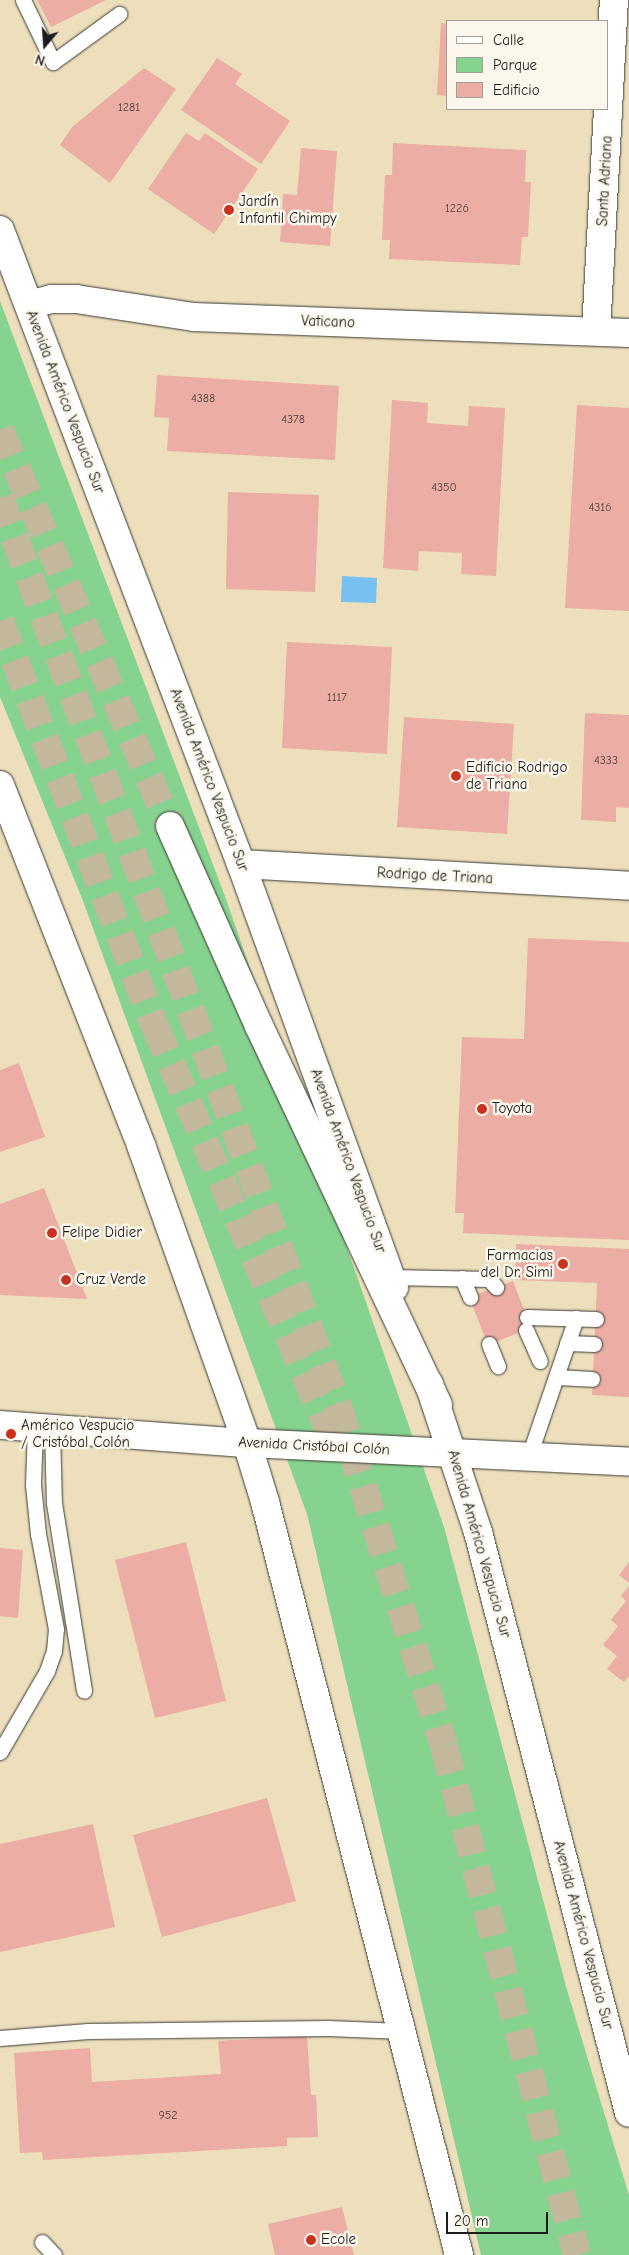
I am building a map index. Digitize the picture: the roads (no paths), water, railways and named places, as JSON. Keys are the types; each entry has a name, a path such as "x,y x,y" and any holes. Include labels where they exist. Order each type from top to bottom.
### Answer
{"main road":[{"name":"Santa Adriana","path":"609,92 614,0"},
{"name":"Santa Adriana","path":"596,331 608,110"},
{"name":"Avenida Américo Vespucio Sur","path":"0,230 241,864 438,1405 483,1551 629,2113"},
{"name":"Vaticano","path":"29,305 52,299 76,299 194,317 629,333"},
{"path":"0,785 142,1148 247,1443 265,1502 459,2255"},
{"path":"170,826 259,1026 438,1405"},
{"name":"Rodrigo de Triana","path":"241,864 629,886"},
{"name":"Avenida Cristóbal Colón","path":"0,1425 247,1443 629,1462"}],"lane":[{"path":"23,0 53,62 119,14"},
{"path":"390,1277 489,1279 496,1287"},
{"path":"462,1278 470,1297"},
{"path":"529,1456 576,1318"},
{"path":"540,1361 526,1324 576,1318 596,1319"},
{"path":"567,1343 594,1344"},
{"path":"489,1344 498,1366"},
{"path":"556,1377 592,1379"},
{"path":"44,1428 84,1691"},
{"path":"0,1752 47,1670 54,1651 56,1629 38,1534 34,1485 44,1428"},
{"path":"0,2038 88,2031 328,2028 402,2030"},
{"path":"42,2242 54,2255"}],"water":[{"path":"342,576 377,578 376,603 341,602"}],"tunnel":[{"path":"0,430 170,826"},
{"path":"0,498 338,1406 444,1746 577,2255"},
{"path":"0,621 155,1026 331,1435"}],"place":[{"name":"Jardín Infantil Chimpy","path":"229,210"},
{"name":"Edificio Rodrigo de Triana","path":"456,776"},
{"name":"Toyota","path":"482,1109"},
{"name":"Felipe Didier","path":"52,1233"},
{"name":"Farmacias del Dr. Simi","path":"563,1264"},
{"name":"Cruz Verde","path":"66,1280"},
{"name":"Américo Vespucio / Cristóbal Colón","path":"11,1434"},
{"name":"Ecole","path":"311,2240"}]}
